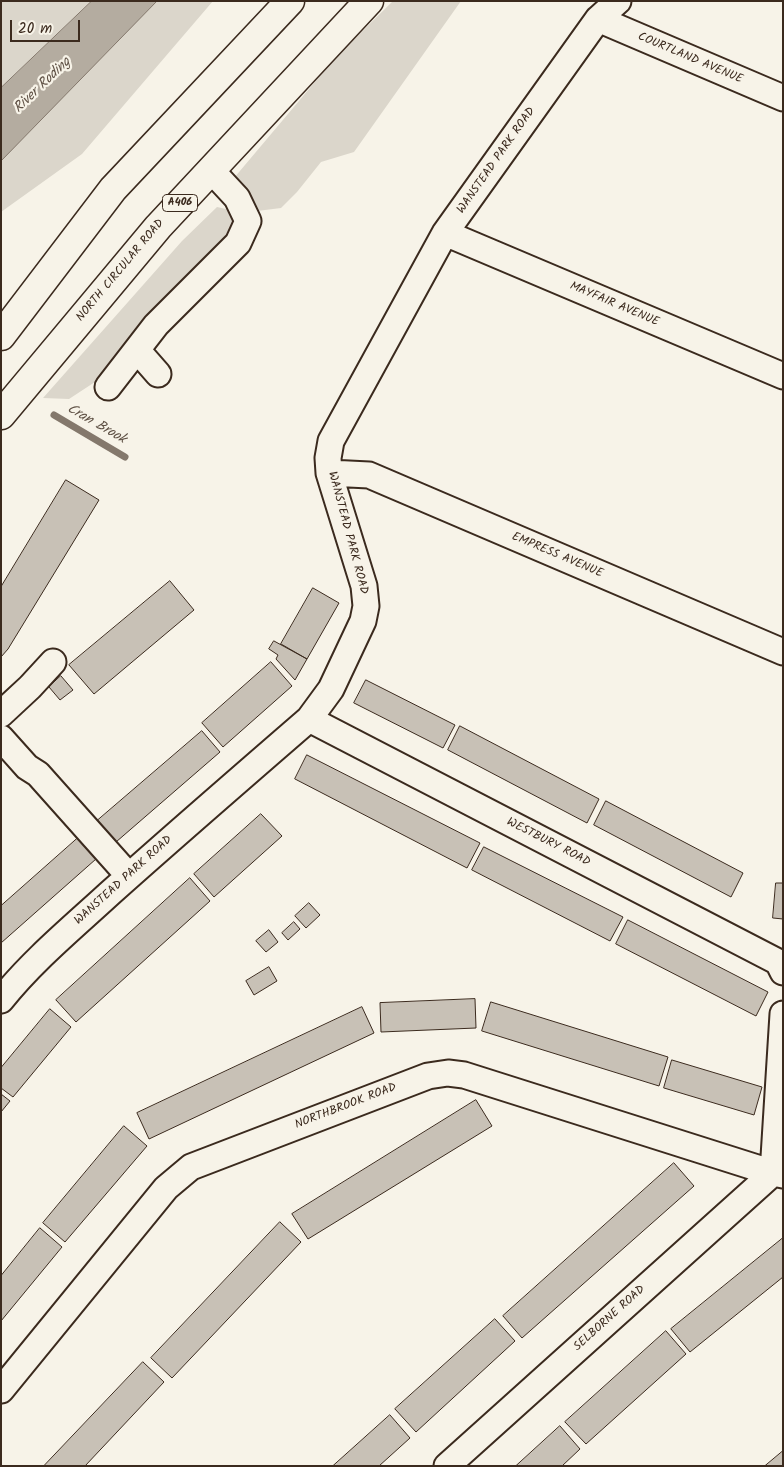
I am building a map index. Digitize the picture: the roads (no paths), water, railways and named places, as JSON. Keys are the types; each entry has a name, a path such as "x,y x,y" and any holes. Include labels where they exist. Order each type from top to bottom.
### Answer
{"highway":[{"path":"1,336 113,189 290,1"},
{"name":"NORTH CIRCULAR ROAD","path":"1,414 158,227 369,1"}],"street":[{"name":"WANSTEAD PARK ROAD","path":"6,984 309,719 331,689 363,621 366,606 364,586 329,473 328,458 331,441 445,234 598,19 618,1"},
{"name":"COURTLAND AVENUE","path":"598,19 783,98"},
{"path":"108,387 156,325 238,243 248,221 238,198 211,170"},
{"name":"MAYFAIR AVENUE","path":"445,234 783,376"},
{"path":"136,350 158,374"},
{"name":"EMPRESS AVENUE","path":"329,473 369,475 783,652"},
{"path":"1,714 53,662"},
{"name":"WESTBURY ROAD","path":"309,719 778,962 783,972"},
{"path":"1,738 27,767 38,774 129,876"},
{"path":"778,1174 783,1014"},
{"name":"NORTHBROOK ROAD","path":"1,1390 166,1188 191,1167 428,1076 448,1073 464,1074 778,1174"},
{"name":"SELBORNE ROAD","path":"447,1466 778,1174"}],"water":[{"name":"River Roding","path":"92,1 157,1 1,161 1,88"}],"waterway":[{"name":"Cran Brook","path":"54,415 125,457"}]}
